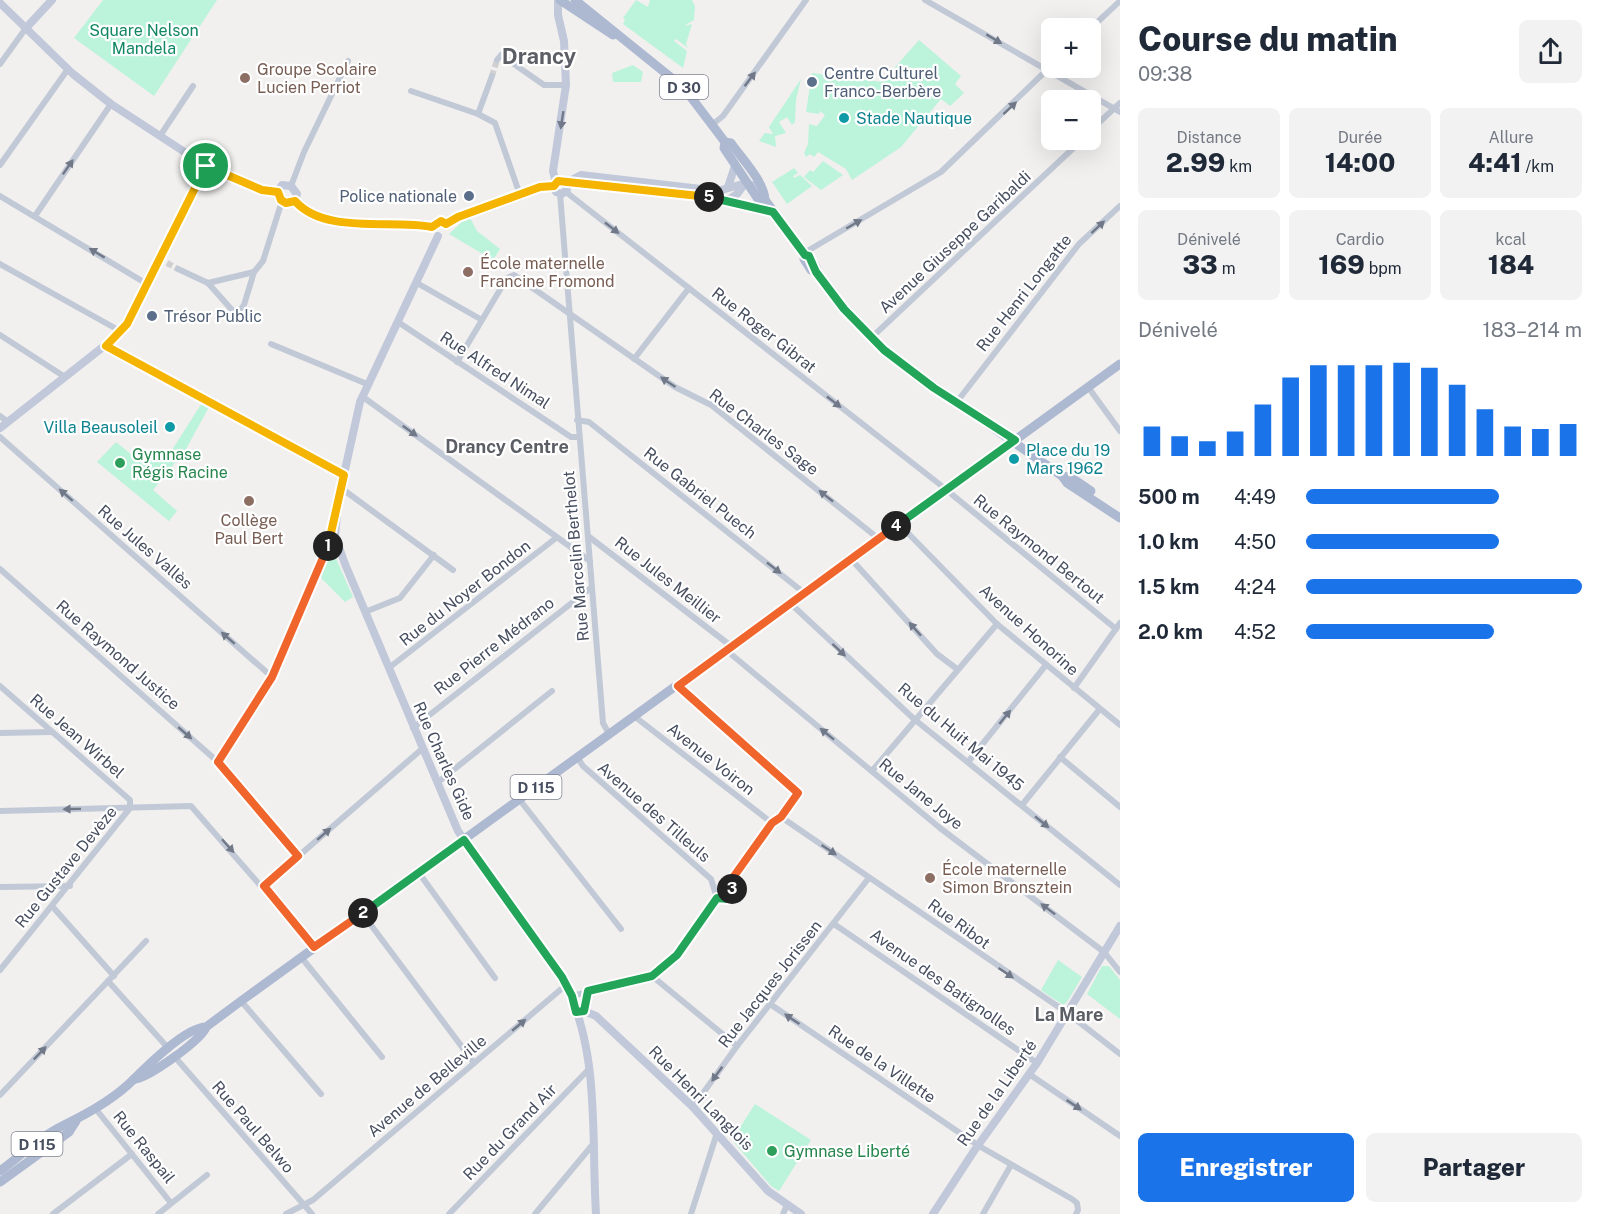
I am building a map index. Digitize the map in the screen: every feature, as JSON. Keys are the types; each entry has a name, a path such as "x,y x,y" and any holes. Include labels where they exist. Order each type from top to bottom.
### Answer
{"main road":[{"path":"26,28 52,0"},
{"path":"559,0 558,15 564,41 566,85 553,171 555,184 564,190 728,200 773,212"},
{"name":"D 30","path":"559,0 630,46"},
{"name":"D 30","path":"575,0 684,88 748,168 762,189 765,200 804,254 804,259 811,270 816,272 844,309 871,338 913,374 994,429 1015,440 1062,476 1072,478 1120,512"},
{"path":"0,3 69,69 111,104 206,166 262,190 278,192"},
{"name":"D 30","path":"725,142 724,148 746,183 758,199 765,200"},
{"path":"0,428 122,332 147,284 163,262 206,166"},
{"path":"728,187 735,166"},
{"path":"728,200 746,183 748,168"},
{"path":"199,180 220,173"},
{"path":"564,190 575,176 581,175 718,191 746,183 762,189"},
{"path":"446,224 458,217 555,184"},
{"path":"278,192 282,185 291,186 297,194 295,201"},
{"path":"278,192 282,201 289,203 295,201"},
{"path":"295,201 303,208 340,222 432,227 438,221 446,224"},
{"path":"333,538 331,528 350,440 367,384 438,236 446,232 446,224"},
{"path":"432,227 432,231 438,236"},
{"name":"D 115","path":"0,1171 63,1125 76,1121 95,1108 134,1079 138,1073 171,1052 199,1027 206,1027 1120,364"},
{"path":"1062,476 1067,483 1120,518"},
{"name":"Rue Charles Gide","path":"333,538 390,667 422,749 464,840 566,985 580,1011 590,1068 596,1214"},
{"name":"Rue de la Liberté","path":"933,1214 1069,1014 1120,926"},
{"name":"Rue Henri Langlois","path":"580,1011 596,1016 693,1107 768,1191 801,1214"},
{"path":"0,1182 69,1132 76,1121"}],"street":[{"path":"713,124 723,116 806,0"},
{"path":"928,0 935,8 944,9 1041,64"},
{"path":"944,0 944,9"},
{"path":"1101,19 1120,1"},
{"path":"0,64 26,28"},
{"path":"499,58 544,85 566,85"},
{"path":"291,186 304,152 348,61"},
{"path":"0,165 69,69"},
{"path":"478,114 492,76"},
{"path":"804,254 941,172 1041,76"},
{"path":"1065,78 1117,110"},
{"path":"160,136 193,86"},
{"path":"411,91 478,114 495,123 520,195"},
{"path":"1101,123 1117,110 1120,103"},
{"path":"34,216 111,104"},
{"name":"Avenue Giuseppe Garibaldi","path":"871,338 1071,150"},
{"name":"Rue Roger Gibrat","path":"564,190 945,490"},
{"name":"Rue Marcelin Berthelot","path":"564,190 568,312 603,723 609,734"},
{"path":"0,196 147,284"},
{"path":"178,269 208,283 232,310 238,311 244,305 254,272 263,261 282,201"},
{"name":"Rue Henri Longatte","path":"956,403 1079,244 1120,206"},
{"path":"0,264 122,332"},
{"path":"208,283 254,272"},
{"name":"Rue Charles Sage","path":"482,320 510,275 514,275 675,387 711,405 879,539"},
{"path":"417,283 482,320 457,362"},
{"path":"634,359 688,288"},
{"name":"Rue Alfred Nimal","path":"398,322 571,437 579,437"},
{"path":"0,335 65,377"},
{"path":"271,344 367,384"},
{"path":"106,346 344,475"},
{"path":"1088,387 1120,431"},
{"path":"363,397 590,561"},
{"path":"0,416 8,422"},
{"name":"Rue Gabriel Puech","path":"578,420 589,422 803,592"},
{"name":"Rue Jules Vallès","path":"0,436 272,677"},
{"path":"341,488 453,570"},
{"name":"Rue Raymond Bertout","path":"945,490 1118,626"},
{"name":"Avenue Honorine","path":"899,524 997,624 1120,726"},
{"name":"Rue Jules Meillier","path":"588,536 729,648"},
{"path":"218,762 272,677 333,538"},
{"name":"Rue du Noyer Bondon","path":"390,667 556,538"},
{"path":"365,612 400,598 434,555"},
{"path":"851,559 937,654 957,669"},
{"name":"Rue Raymond Justice","path":"0,569 218,762 298,856"},
{"name":"Rue Pierre Médrano","path":"413,728 592,587"},
{"name":"Rue du Huit Mai 1945","path":"790,603 914,720 1120,885"},
{"path":"872,771 997,624"},
{"path":"1074,688 1118,626"},
{"name":"Rue Jane Joye","path":"729,648 940,828 1104,952 1120,972"},
{"path":"968,762 1046,665"},
{"name":"Rue Jean Wirbel","path":"0,686 130,800 130,808"},
{"path":"572,996 652,976 677,955 717,898 728,899 732,894 732,879 772,823 781,817 798,793 678,686"},
{"path":"437,783 552,691"},
{"path":"1022,805 1099,710"},
{"name":"Avenue Voiron","path":"634,716 772,823"},
{"path":"0,733 52,732"},
{"path":"264,886 422,749"},
{"name":"Avenue des Tilleuls","path":"577,757 583,766 711,879 714,895 717,898"},
{"path":"1060,757 1120,807"},
{"path":"519,799 621,929"},
{"path":"0,811 191,806 264,886 314,947"},
{"name":"Rue Gustave Devèze","path":"1,968 130,808"},
{"name":"Rue Ribot","path":"781,817 868,879 1069,1014 1120,1053"},
{"path":"419,873 495,978"},
{"name":"Rue Jacques Jorissen","path":"693,1107 737,1046 868,879"},
{"path":"0,887 70,885"},
{"path":"52,906 114,975"},
{"path":"362,913 474,1063"},
{"name":"Avenue des Batignolles","path":"834,924 1037,1063"},
{"path":"0,1095 146,941"},
{"path":"301,957 382,1057"},
{"path":"652,976 737,1046"},
{"name":"Rue Paul Belwo","path":"108,981 312,1214"},
{"name":"Avenue de Belleville","path":"286,1214 313,1200 566,985"},
{"path":"580,1011 588,991"},
{"path":"241,1001 321,1094"},
{"name":"Rue de la Villette","path":"770,1004 979,1146 1077,1203 1076,1214"},
{"name":"Rue du Grand Air","path":"449,1214 590,1068"},
{"path":"1029,1074 1120,1136"},
{"name":"Rue Raspail","path":"95,1108 171,1203"},
{"path":"691,1214 717,1133"},
{"path":"535,1214 594,1143"},
{"path":"54,1214 132,1154"},
{"path":"983,1214 1011,1165"},
{"path":"158,1214 207,1175"},
{"path":"783,1214 787,1205"}],"green space":[{"name":"Square Nelson Mandela","path":"103,0 217,0 154,96 74,38"},
{"path":"636,0 648,7 650,0 692,0 695,6 694,20 684,26 692,24 686,44 688,48 676,39 674,41 687,51 683,68 623,24 625,19 623,18"},
{"path":"919,40 961,76 955,84 964,93 950,106 941,99 901,147 852,180 846,169 818,152 814,157 810,154 806,157 804,153 808,144 809,124 817,126 825,115 820,111 819,114 806,112 812,73 882,82"},
{"path":"633,65 643,72 641,82 613,82 612,73"},
{"path":"801,79 796,100 795,122 792,125 787,117 779,122 786,133 775,136 776,147 759,141 765,133 773,134 769,127"},
{"path":"823,161 843,175 821,190 804,177 810,170 813,172"},
{"path":"794,168 798,173 793,176 794,178 800,175 812,186 787,204 772,182"},
{"path":"470,218 477,231 500,249 493,260 449,234 463,221"},
{"name":"Gymnase Régis Racine","path":"202,403 209,407 186,449 153,490 177,511 169,521 97,462 116,442 144,465 153,456 170,453"},
{"path":"330,552 334,554 353,597 345,602 320,577"},
{"path":"1058,960 1082,977 1063,1005 1041,990"},
{"path":"1102,966 1109,966 1120,980 1120,1019 1087,994"},
{"name":"Gymnase Liberté","path":"755,1104 811,1140 779,1191 771,1186 732,1140"}],"tunnel":[{"path":"492,76 497,60"},
{"path":"167,263 178,269"}],"place":[{"name":"Groupe Scolaire Lucien Perriot","path":"245,78"},
{"name":"Centre Culturel Franco-Berbère","path":"812,82"},
{"name":"Stade Nautique","path":"844,118"},
{"name":"Police nationale","path":"469,196"},
{"name":"École maternelle Francine Fromond","path":"468,272"},
{"name":"Trésor Public","path":"152,316"},
{"name":"Villa Beausoleil","path":"170,427"},
{"name":"Place du 19 Mars 1962","path":"1014,459"},
{"name":"Gymnase Régis Racine","path":"120,463"},
{"name":"Collège Paul Bert","path":"249,501"},
{"name":"École maternelle Simon Bronsztein","path":"930,878"},
{"name":"Gymnase Liberté","path":"772,1151"}],"district":[{"name":"Drancy","path":"539,56"},
{"name":"Drancy Centre","path":"507,446"},
{"name":"La Mare","path":"1069,1014"}],"route":[{"path":"206,166 262,190 278,192 281,200 286,203 295,201 303,208 328,218 356,224 420,224 432,227 435,222 441,221 446,224 458,217 540,187 554,186 558,181 728,200 773,212 805,255 809,256 816,267 816,272 844,309 884,350 913,374 994,429 1015,440 803,592 678,686 798,793 781,817 772,823 732,879 730,897 725,900 717,898 677,955 652,976 588,991 584,1011 576,1012 572,996 562,977 464,840 314,947 264,886 298,856 218,762 272,677 331,540 331,528 344,475 106,346 122,332 127,324 206,166"}]}
